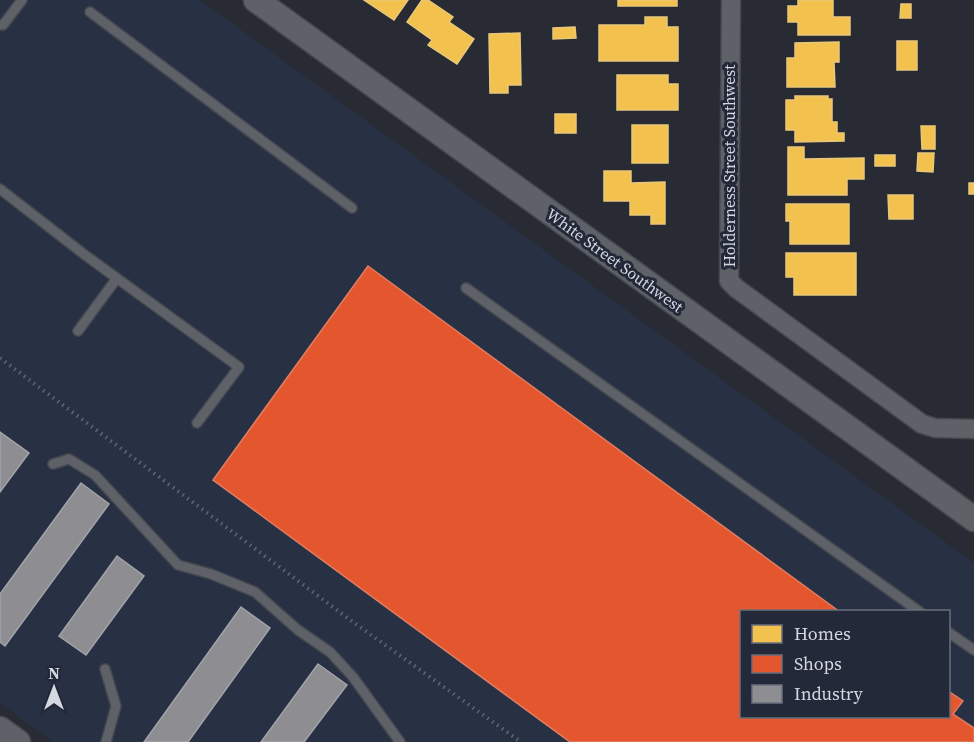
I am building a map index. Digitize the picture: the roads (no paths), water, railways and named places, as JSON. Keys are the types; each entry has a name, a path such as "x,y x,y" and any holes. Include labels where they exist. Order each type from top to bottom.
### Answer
{"street":[{"name":"White Street Southwest","path":"256,0 974,519"},
{"name":"Holderness Street Southwest","path":"730,0 729,281 921,424 932,428 974,429"}],"lane":[{"path":"0,25 3,25 22,0"},
{"path":"90,12 352,208"},
{"path":"0,189 239,367 197,423"},
{"path":"78,331 117,278"},
{"path":"466,288 917,610"},
{"path":"53,464 69,459 95,475 178,566 211,574 255,592 298,630 330,652 353,677 400,742"},
{"path":"950,633 974,650"},
{"path":"105,669 116,706 106,742"}]}
